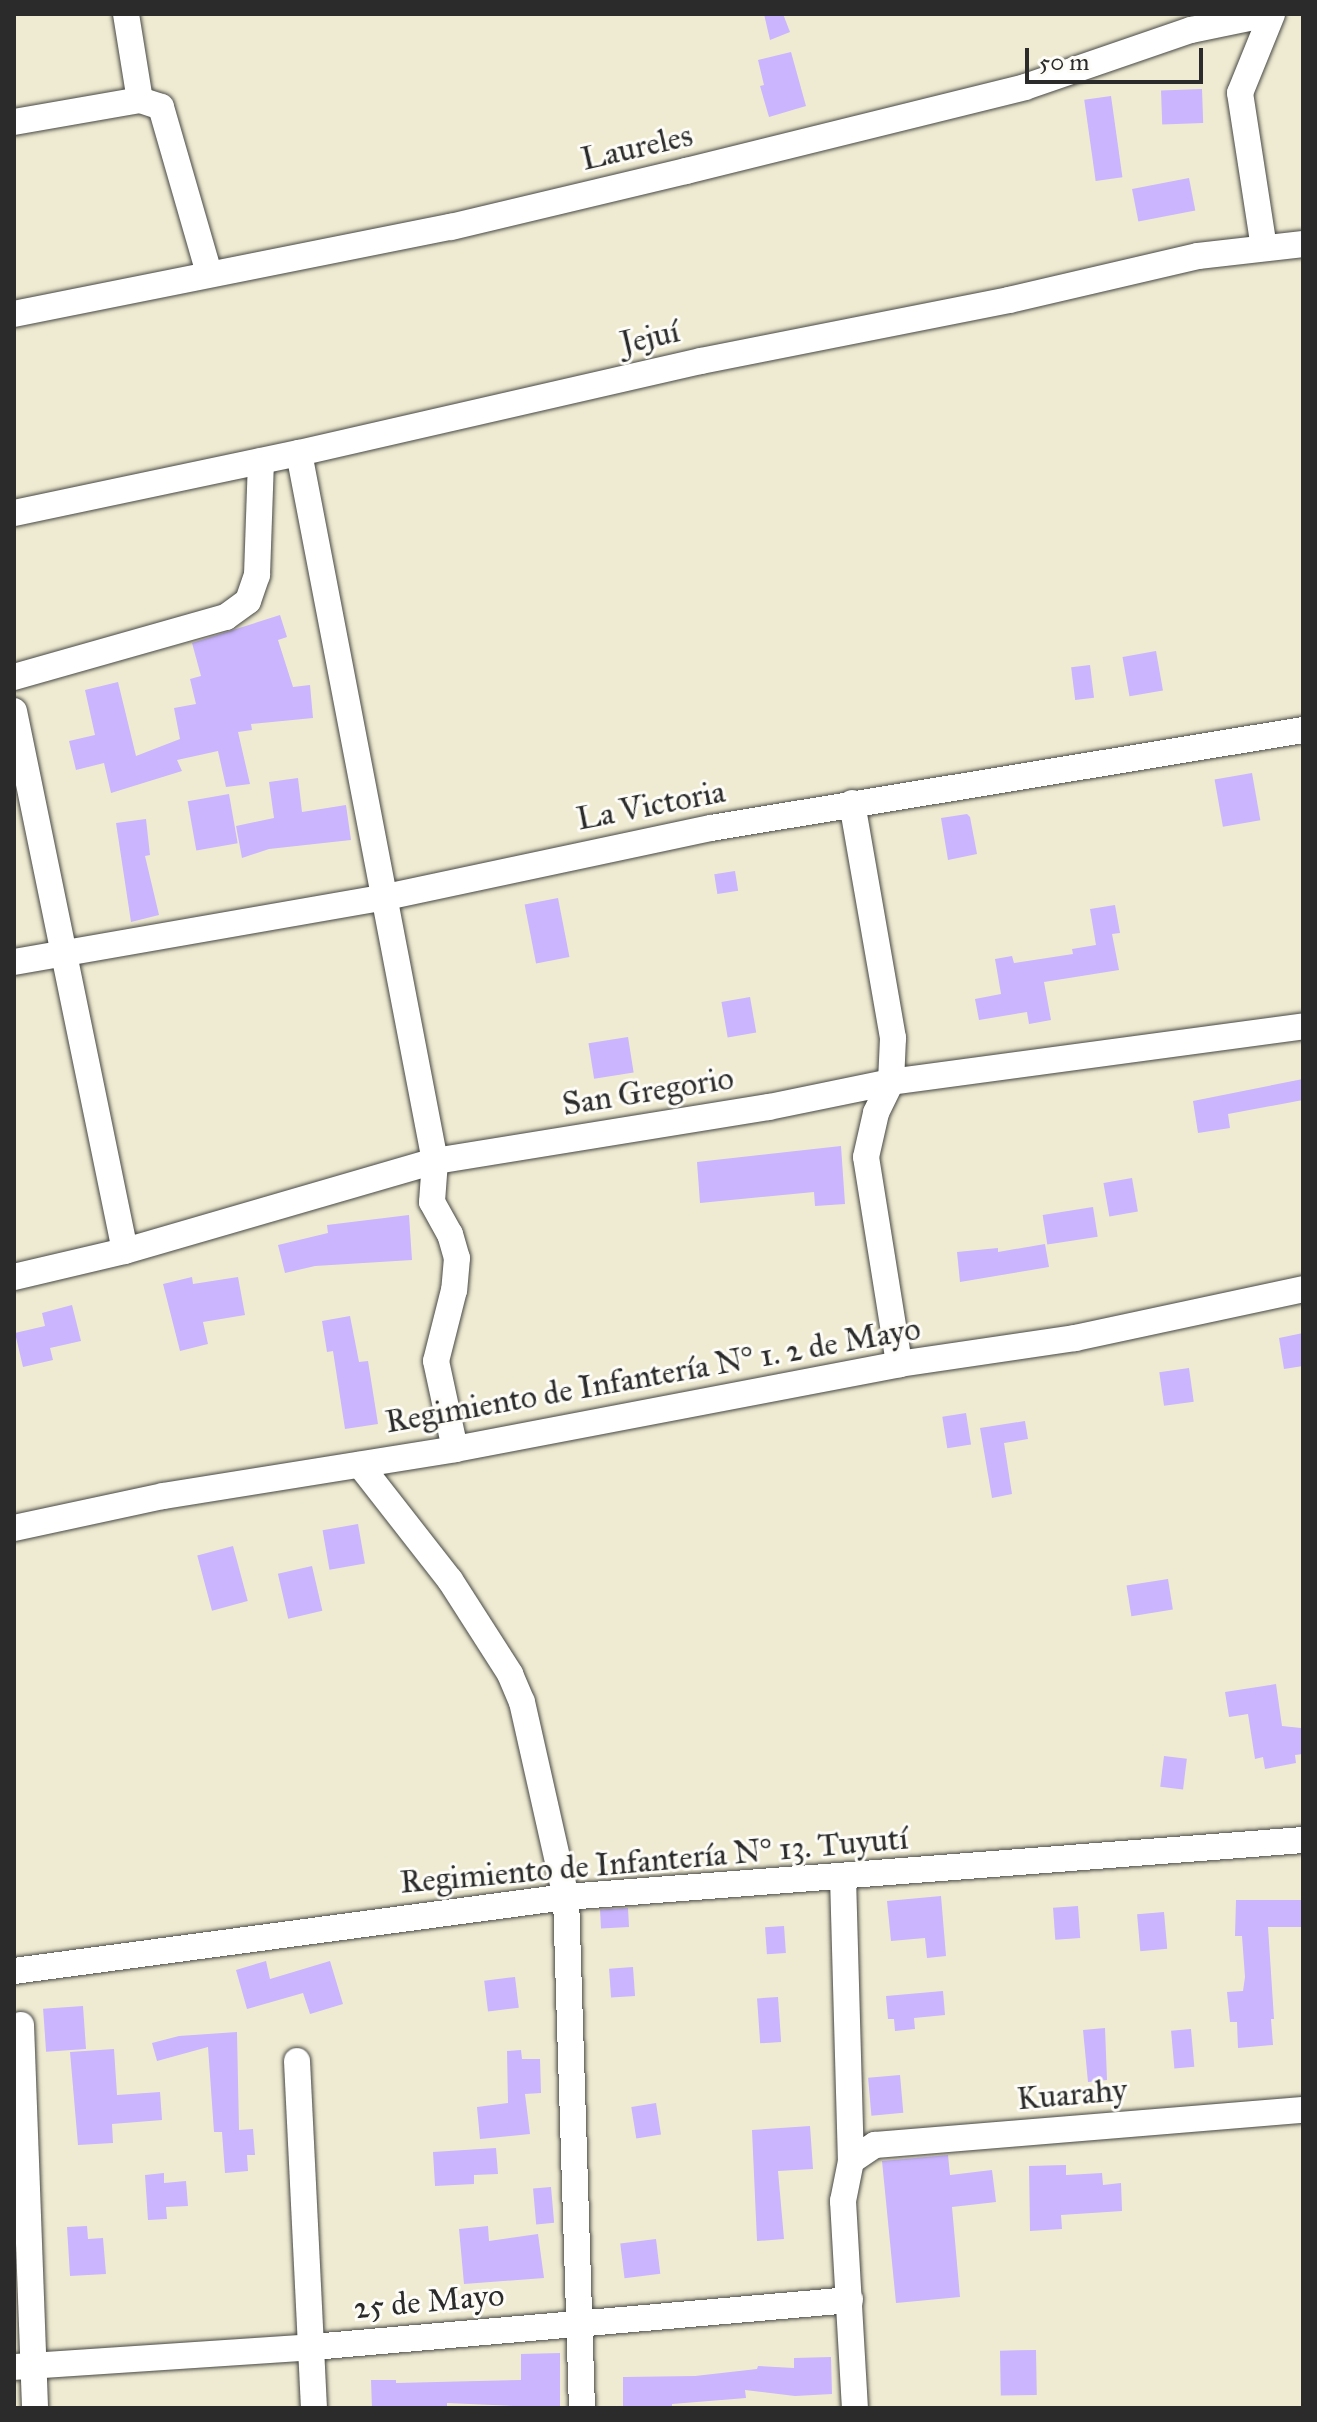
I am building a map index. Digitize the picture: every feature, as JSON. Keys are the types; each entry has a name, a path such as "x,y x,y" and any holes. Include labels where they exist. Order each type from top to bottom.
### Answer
{"street":[{"path":"126,14 151,103 209,273"},
{"path":"1264,248 1240,93 1270,14"},
{"name":"Laureles","path":"14,314 451,227 1025,87 1191,30 1270,14"},
{"path":"14,122 151,103"},
{"name":"Jejuí","path":"14,513 299,453 701,361 1009,300 1198,256 1303,244"},
{"path":"299,453 435,1161 432,1202 450,1234 457,1258 454,1290 436,1361 455,1449"},
{"path":"14,677 226,617 248,601 257,575 261,461"},
{"path":"14,711 125,1251"},
{"name":"La Victoria","path":"14,962 386,897 711,828 1303,730"},
{"path":"852,803 893,1038 891,1082 876,1113 866,1157 899,1364"},
{"name":"San Gregorio","path":"14,1277 125,1251 435,1161 769,1107 891,1082 1303,1026"},
{"name":"Regimiento de Infantería N° 1. 2 de Mayo","path":"14,1528 163,1496 455,1449 899,1364 1075,1338 1303,1289"},
{"path":"360,1465 429,1549 510,1674 522,1702 566,1897 582,2408"},
{"name":"Regimiento de Infantería N° 13. Tuyutí","path":"14,1971 566,1897 843,1877 1097,1853 1303,1840"},
{"path":"843,1877 851,2161 843,2201 855,2408"},
{"path":"21,2025 24,2366 35,2408"},
{"path":"297,2061 314,2408"},
{"name":"Kuarahy","path":"851,2161 875,2145 1303,2110"},
{"name":"25 de Mayo","path":"24,2366 313,2347 850,2300"}],"building":[{"path":"764,14 783,14 790,32 770,40"},
{"path":"791,52 806,106 769,117 760,86 764,85 758,60"},
{"path":"1202,89 1203,123 1162,124 1161,90"},
{"path":"1111,96 1122,177 1096,181 1084,100"},
{"path":"1189,178 1195,210 1138,221 1132,189"},
{"path":"280,615 287,637 278,640 293,687 310,685 313,718 251,724 252,730 238,732 250,784 226,787 218,751 177,760 182,771 111,793 104,763 76,770 69,741 95,735 85,690 118,682 136,756 180,739 174,708 196,704 190,679 201,676 192,643"},
{"path":"1156,651 1163,690 1129,696 1123,657"},
{"path":"1090,665 1094,698 1075,700 1071,667"},
{"path":"1252,773 1260,820 1223,827 1215,780"},
{"path":"298,778 302,812 346,805 351,840 269,849 242,858 236,826 274,818 269,782"},
{"path":"229,794 238,843 196,851 188,801"},
{"path":"967,814 977,854 948,860 941,818"},
{"path":"146,819 150,855 145,856 159,915 131,922 116,823"},
{"path":"735,871 738,891 717,894 714,874"},
{"path":"558,898 569,957 536,963 525,904"},
{"path":"1115,905 1120,933 1112,934 1119,970 1044,982 1051,1020 1029,1024 1027,1012 979,1020 975,999 1001,994 995,959 1012,956 1014,963 1073,954 1072,949 1096,945 1090,909"},
{"path":"750,997 756,1032 728,1037 721,1002"},
{"path":"628,1037 634,1073 594,1079 588,1043"},
{"path":"1303,1079 1303,1100 1228,1114 1230,1128 1198,1133 1193,1101"},
{"path":"841,1146 845,1204 815,1206 814,1192 700,1203 697,1162"},
{"path":"1132,1178 1138,1211 1109,1217 1103,1183"},
{"path":"1093,1207 1098,1237 1047,1245 1043,1215"},
{"path":"409,1215 412,1260 315,1266 285,1273 278,1245 328,1233 327,1225"},
{"path":"1045,1244 1049,1267 960,1282 957,1252 998,1248 998,1252"},
{"path":"192,1277 193,1284 238,1277 245,1315 203,1322 208,1344 180,1351 163,1284"},
{"path":"72,1305 81,1341 50,1348 53,1360 23,1367 15,1333 45,1326 42,1313"},
{"path":"350,1316 359,1362 368,1361 378,1424 345,1429 333,1351 327,1352 322,1321"},
{"path":"1303,1333 1303,1366 1284,1369 1279,1338"},
{"path":"1189,1368 1194,1402 1164,1406 1159,1372"},
{"path":"966,1413 971,1445 947,1448 942,1417"},
{"path":"1025,1421 1028,1439 1004,1443 1012,1494 992,1498 980,1428"},
{"path":"358,1524 365,1563 329,1570 323,1530"},
{"path":"233,1546 248,1601 212,1611 197,1556"},
{"path":"312,1566 322,1611 288,1619 278,1574"},
{"path":"1168,1579 1173,1610 1131,1616 1127,1586"},
{"path":"1276,1684 1282,1726 1301,1728 1303,1754 1295,1755 1296,1763 1265,1769 1263,1757 1255,1759 1248,1714 1229,1717 1225,1692"},
{"path":"1164,1756 1187,1759 1183,1790 1160,1787"},
{"path":"941,1896 946,1956 927,1958 925,1938 891,1941 887,1901"},
{"path":"1236,1900 1303,1900 1303,1927 1268,1927 1273,2045 1238,2048 1237,2022 1230,2022 1227,1992 1243,1991 1245,1977 1242,1936 1235,1936"},
{"path":"1078,1906 1080,1938 1055,1940 1053,1908"},
{"path":"628,1908 629,1927 601,1928 600,1909"},
{"path":"1164,1912 1167,1949 1140,1951 1137,1914"},
{"path":"784,1926 786,1953 767,1954 765,1927"},
{"path":"266,1961 270,1979 330,1961 343,2004 310,2014 303,1993 247,2009 236,1970"},
{"path":"633,1967 635,1996 611,1998 609,1969"},
{"path":"515,1977 519,2008 488,2012 484,1981"},
{"path":"943,1991 945,2015 914,2018 915,2029 895,2031 894,2019 888,2019 886,1996"},
{"path":"778,1997 781,2042 760,2043 757,1998"},
{"path":"83,2006 86,2049 46,2052 43,2009"},
{"path":"1105,2028 1107,2080 1088,2082 1083,2030"},
{"path":"1191,2029 1194,2067 1174,2069 1171,2031"},
{"path":"237,2032 239,2130 253,2129 255,2155 247,2155 248,2171 225,2173 222,2132 214,2132 208,2047 157,2061 152,2043 179,2036"},
{"path":"114,2049 117,2095 160,2092 162,2120 112,2124 113,2143 78,2145 70,2052"},
{"path":"521,2050 522,2059 540,2059 541,2093 525,2094 530,2134 480,2139 477,2107 508,2103 507,2051"},
{"path":"900,2075 903,2113 871,2116 868,2078"},
{"path":"656,2103 661,2135 636,2139 631,2107"},
{"path":"810,2126 813,2169 778,2171 784,2239 757,2241 752,2130"},
{"path":"496,2148 498,2174 474,2175 474,2184 435,2186 433,2152"},
{"path":"948,2155 950,2175 992,2170 996,2202 952,2207 960,2297 896,2303 882,2161"},
{"path":"1066,2165 1066,2175 1102,2173 1103,2185 1121,2183 1122,2211 1061,2215 1062,2229 1030,2231 1029,2166"},
{"path":"164,2173 164,2183 186,2181 188,2206 166,2207 167,2219 148,2220 145,2175"},
{"path":"551,2187 554,2223 536,2224 533,2189"},
{"path":"87,2226 88,2239 103,2238 106,2274 70,2276 67,2227"},
{"path":"488,2226 489,2241 538,2234 544,2278 464,2284 459,2229"},
{"path":"656,2239 660,2274 625,2278 620,2243"},
{"path":"1036,2350 1037,2395 1001,2396 1000,2351"},
{"path":"560,2353 560,2408 447,2403 447,2408 372,2408 371,2380 396,2380 396,2383 521,2380 521,2354"},
{"path":"831,2357 832,2394 795,2396 745,2390 746,2398 672,2404 672,2408 623,2408 623,2377 695,2376 757,2369 758,2366 794,2368 794,2358"}]}
